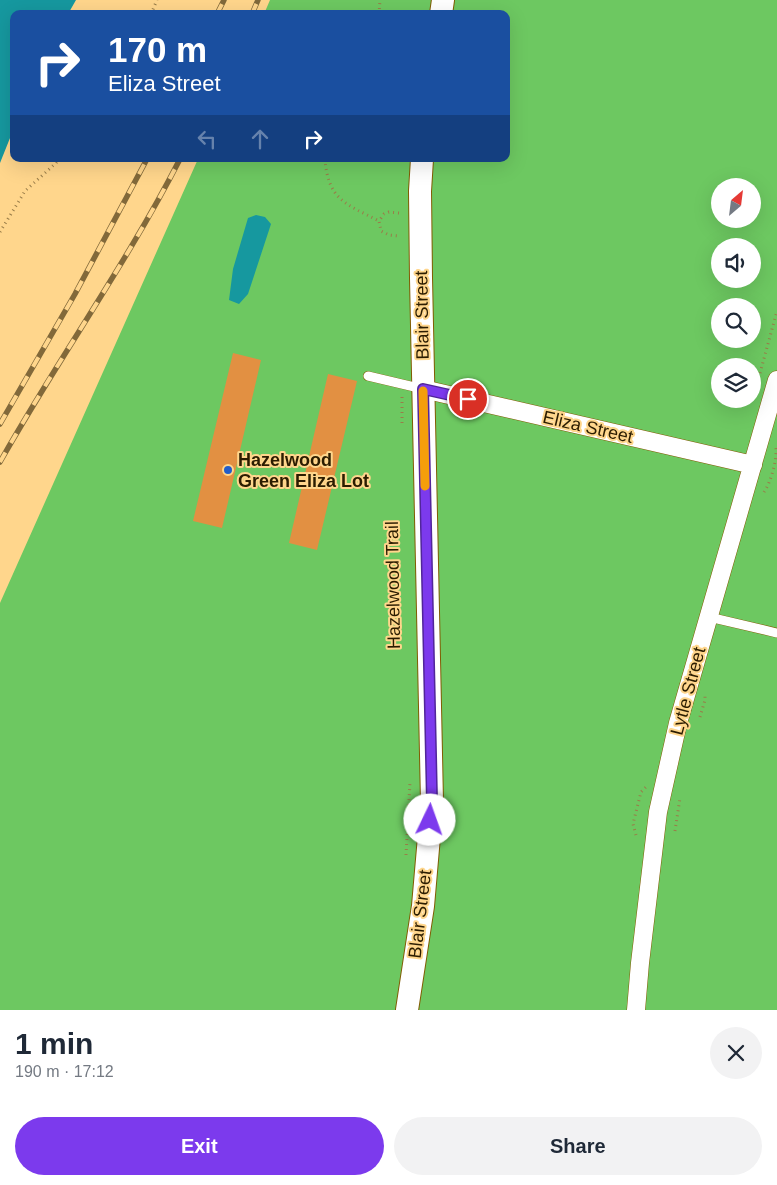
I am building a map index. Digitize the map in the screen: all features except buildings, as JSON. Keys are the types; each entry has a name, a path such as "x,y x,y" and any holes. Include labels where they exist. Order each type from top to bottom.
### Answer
{"street":[{"name":"Blair Street","path":"407,1010 423,906 432,802 412,386 422,162"},
{"name":"Lytle Street","path":"636,1010 658,812 678,723 777,380"},
{"name":"Eliza Street","path":"412,386 753,464"}],"lane":[{"path":"368,376 412,386"},
{"path":"709,617 777,633"}],"path":[{"path":"0,232 25,191 57,162"},
{"path":"325,162 326,176 335,195 353,208 379,222"},
{"path":"399,204 399,220"},
{"path":"399,213 389,212 384,214 379,222 381,231 389,235 399,236"},
{"path":"399,228 399,245"},
{"path":"403,427 412,386"},
{"path":"767,488 776,455"},
{"path":"405,862 410,776"},
{"path":"633,824 641,792"},
{"path":"675,831 680,801"}],"green space":[{"path":"270,0 777,0 777,1010 0,1010 0,603 197,162 510,162 510,10 266,10"}],"water":[{"path":"0,0 76,0 70,10 10,10 10,138 0,163"},
{"path":"256,215 265,217 271,224 248,294 239,304 229,300 233,269 248,218"}],"railway":[{"path":"219,10 224,0"},
{"path":"254,10 258,0"},
{"path":"0,424 75,294 145,162"},
{"path":"0,462 138,236 178,162"}],"slow traffic":[{"path":"423,391 425,486"}],"place":[{"name":"Hazelwood Green Eliza Lot","path":"228,470"}],"route":[{"path":"430,820 432,802 423,389 468,399"}]}
